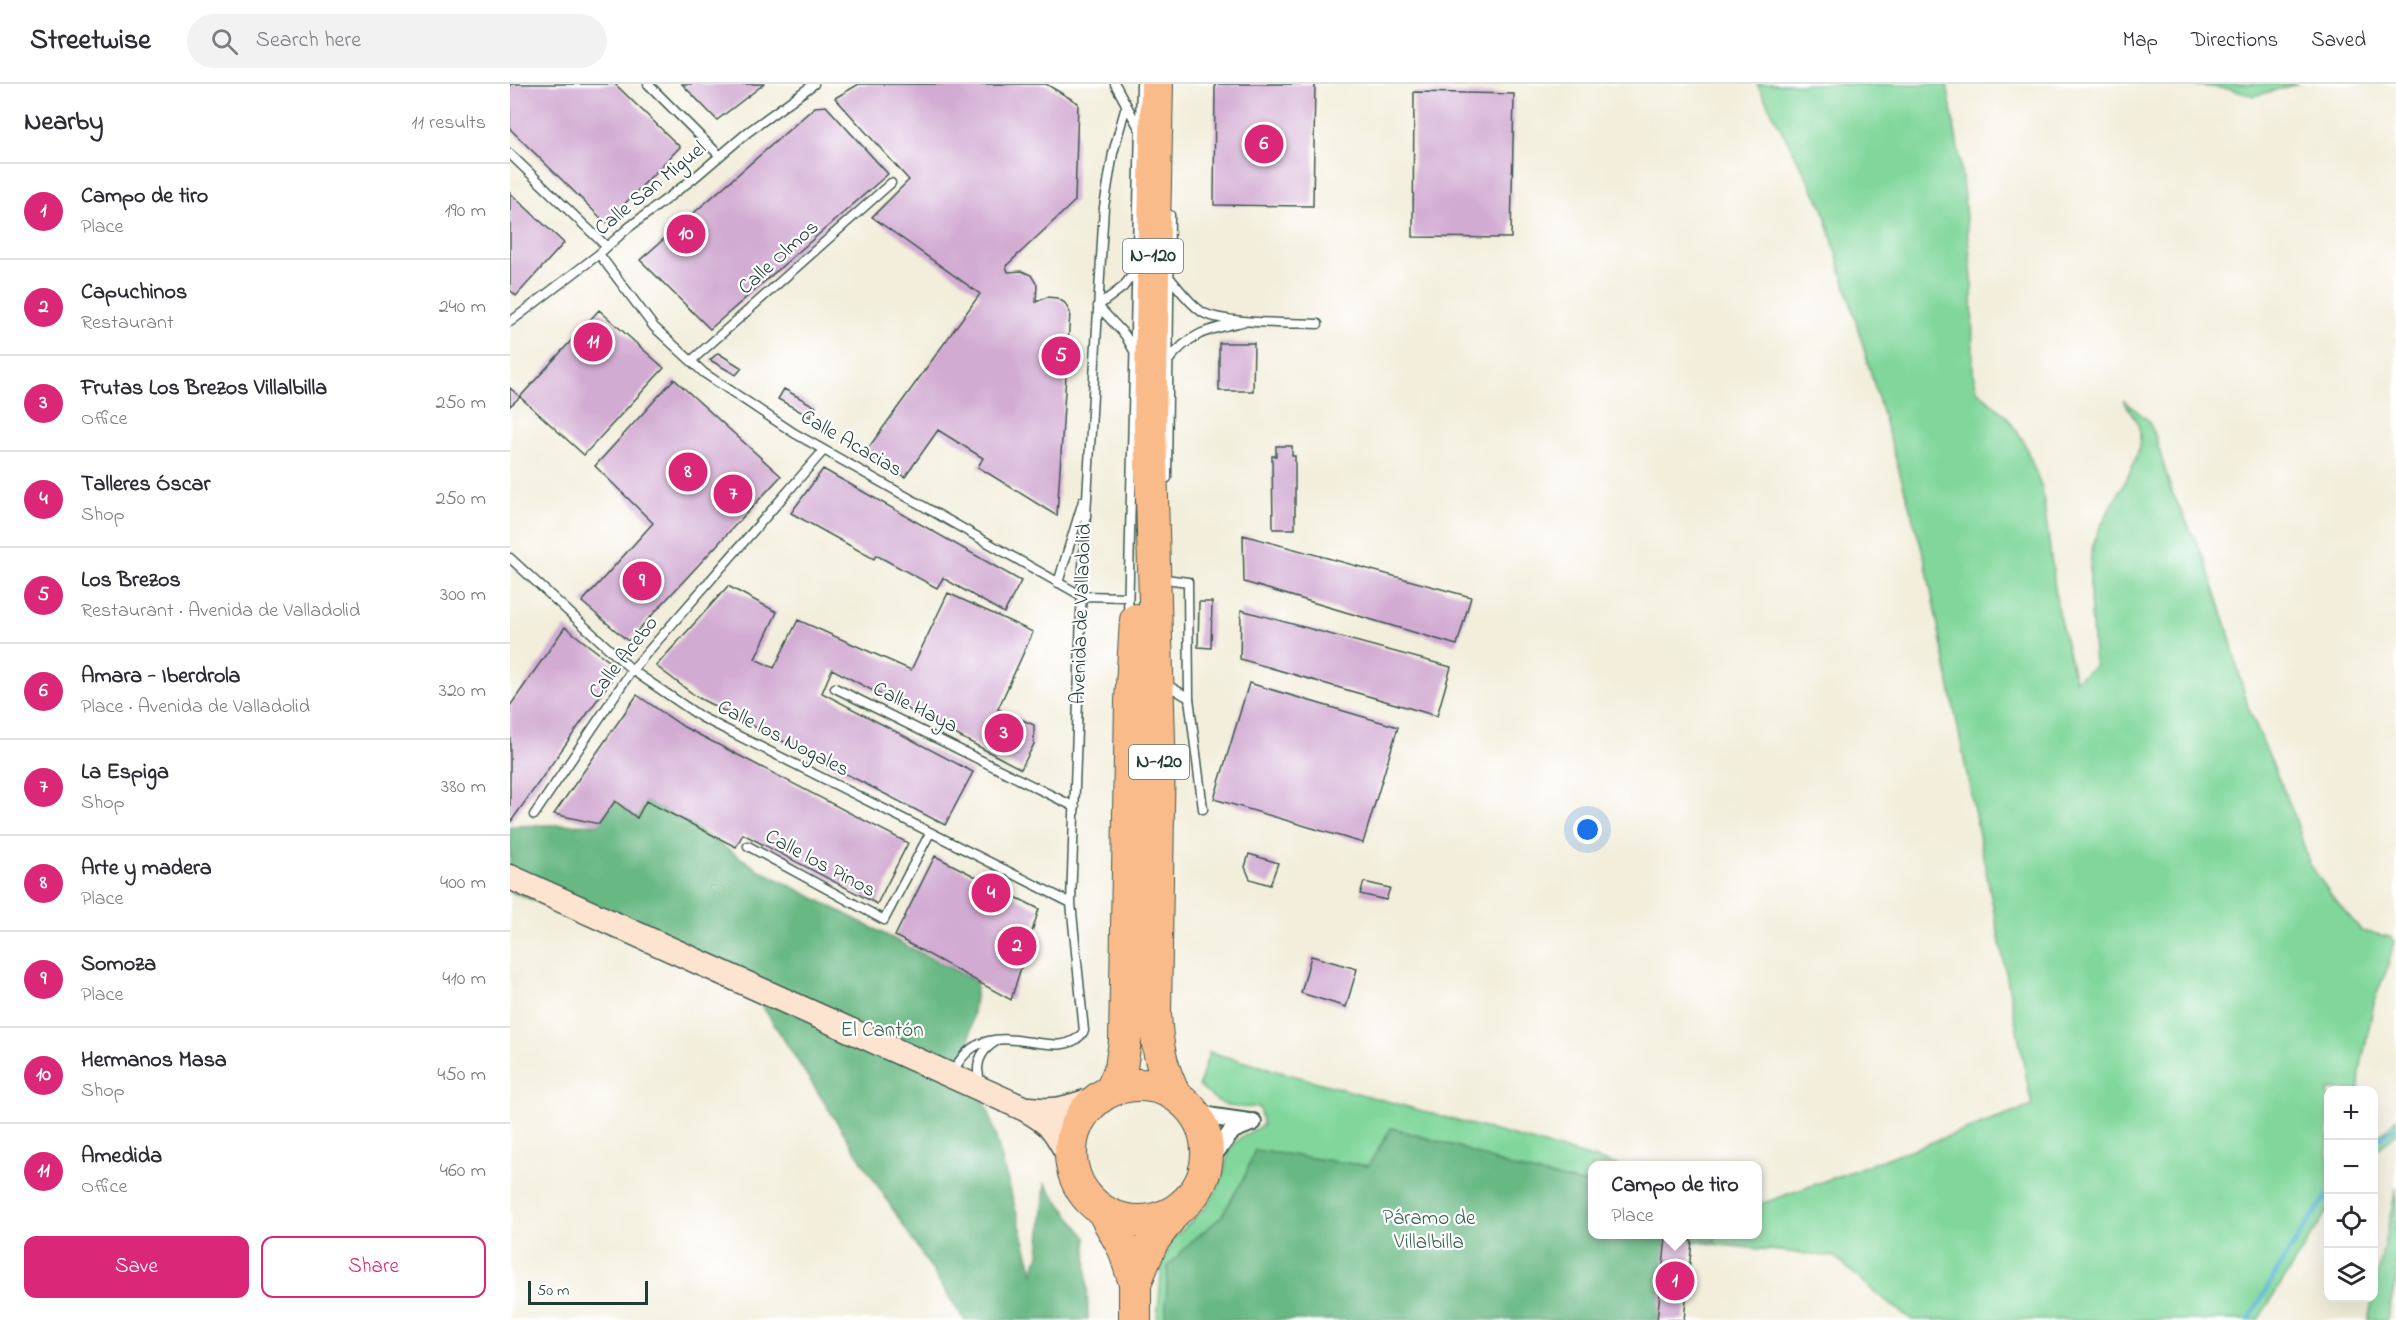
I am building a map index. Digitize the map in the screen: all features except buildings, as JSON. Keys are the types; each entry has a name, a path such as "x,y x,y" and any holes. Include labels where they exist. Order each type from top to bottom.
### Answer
{"highway":[{"name":"N-120","path":"1156,84 1144,738 1125,1041 1121,1068 1105,1094 1084,1113 1077,1126 1072,1139 1071,1160 1080,1187 1091,1202 1103,1211 1120,1219 1134,1221 1157,1219 1175,1211"},
{"name":"N-120","path":"1135,1283 1152,1242 1175,1211 1194,1194 1202,1180 1207,1163 1206,1136 1161,1067 1156,1043 1144,738"},
{"path":"1105,1094 1128,1086 1144,1084 1161,1088 1183,1102"},
{"name":"N-120","path":"1103,1211 1124,1249 1135,1283 1135,1320"}],"street":[{"path":"510,877 970,1079 1047,1121 1057,1133 1071,1160"},
{"path":"1025,1109 1050,1112 1075,1107 1105,1094"},
{"path":"1183,1102 1214,1117 1253,1122 1233,1130 1207,1163"}],"lane":[{"path":"648,84 720,156"},
{"name":"Calle San Miguel","path":"510,322 599,254 748,132 814,84"},
{"path":"1115,84 1139,129"},
{"path":"1141,84 1127,684 1144,738"},
{"name":"Avenida de Valladolid","path":"970,1079 965,1054 984,1043 1013,1038 1060,1045 1071,1044 1079,1040 1084,1031 1071,903 1082,596 1104,207 1113,153 1126,106"},
{"path":"510,154 607,247"},
{"name":"Calle Olmos","path":"691,361 891,183"},
{"path":"1167,489 1170,201"},
{"name":"Calle Acacias","path":"599,254 654,327 704,373 794,433 1082,596 1128,597"},
{"path":"1135,352 1119,328 1098,306 1123,287 1137,269"},
{"path":"1170,278 1185,298 1204,313 1246,321 1318,324"},
{"path":"1168,361 1179,347 1203,331 1246,321"},
{"name":"Calle Acebo","path":"534,815 632,670 824,450"},
{"path":"1058,583 1087,489"},
{"name":"Calle los Nogales","path":"510,558 632,670 701,717 1071,903"},
{"path":"1165,591 1166,568"},
{"path":"1165,579 1188,582 1189,698 1203,809"},
{"path":"1144,738 1164,683 1165,602"},
{"path":"1164,683 1189,698"},
{"name":"Calle Haya","path":"835,688 1075,807"},
{"name":"Calle los Pinos","path":"748,846 884,920 930,833"},
{"path":"970,1079 984,1052 998,1040"}],"green space":[{"path":"1757,84 1947,84 1960,160 1972,277 1973,373 1977,390 2007,417 2023,440 2042,488 2058,611 2075,680 2095,666 2090,586 2091,554 2094,542 2131,470 2140,441 2138,424 2123,400 2148,420 2155,435 2171,490 2205,560 2227,627 2248,707 2295,817 2309,863 2334,899 2362,931 2390,937 2394,941 2388,967 2375,998 2360,1071 2359,1086 2324,1086 2324,1216 2258,1320 1912,1320 1877,1294 1835,1257 1714,1244 1715,1239 1762,1239 1762,1204 2032,1106 1925,560 1823,208"},
{"path":"2182,84 2298,84 2254,96 2229,89"},
{"name":"El Cantón","path":"615,801 637,818 646,801 689,824 756,868 977,982 967,1059 990,1116 1033,1273 1039,1254 1045,1184 1086,1237 1088,1320 964,1320 752,993 510,892 510,826 599,824"},
{"path":"1209,1052 1604,1161 1588,1161 1588,1184 1513,1168 1458,1147 1392,1128 1368,1166 1255,1150 1244,1178 1221,1217 1190,1243 1169,1266 1165,1320 1157,1320 1162,1266 1172,1240 1206,1207 1214,1195 1223,1176 1229,1150 1241,1137 1263,1125 1259,1107 1240,1108 1226,1105 1199,1086"},
{"path":"2396,1118 2396,1135 2378,1149 2378,1136"},
{"name":"Páramo de Villalbilla","path":"1391,1128 1458,1147 1514,1168 1588,1184 1588,1239 1666,1239 1657,1320 1165,1320 1168,1266 1190,1243 1221,1217 1244,1178 1255,1150 1368,1166"},
{"path":"2396,1188 2396,1280 2387,1320 2368,1320 2372,1302 2378,1302 2378,1273"},
{"name":"Páramo de Villalbilla","path":"1674,1239 1715,1239 1714,1244"}],"waterway":[{"path":"2377,1140 2396,1127"},
{"path":"2249,1320 2296,1240 2324,1200"}],"place":[{"name":"Amara - Iberdrola","path":"1264,144"},
{"name":"Hermanos Masa","path":"686,234"},
{"name":"Amedida","path":"593,342"},
{"name":"Los Brezos","path":"1061,356"},
{"name":"Arte y madera","path":"688,472"},
{"name":"La Espiga","path":"733,494"},
{"name":"Somoza","path":"642,581"},
{"name":"Frutas Los Brezos Villalbilla","path":"1004,733"},
{"name":"Talleres Óscar","path":"991,893"},
{"name":"Capuchinos","path":"1017,946"},
{"name":"Campo de tiro","path":"1675,1281"}]}
